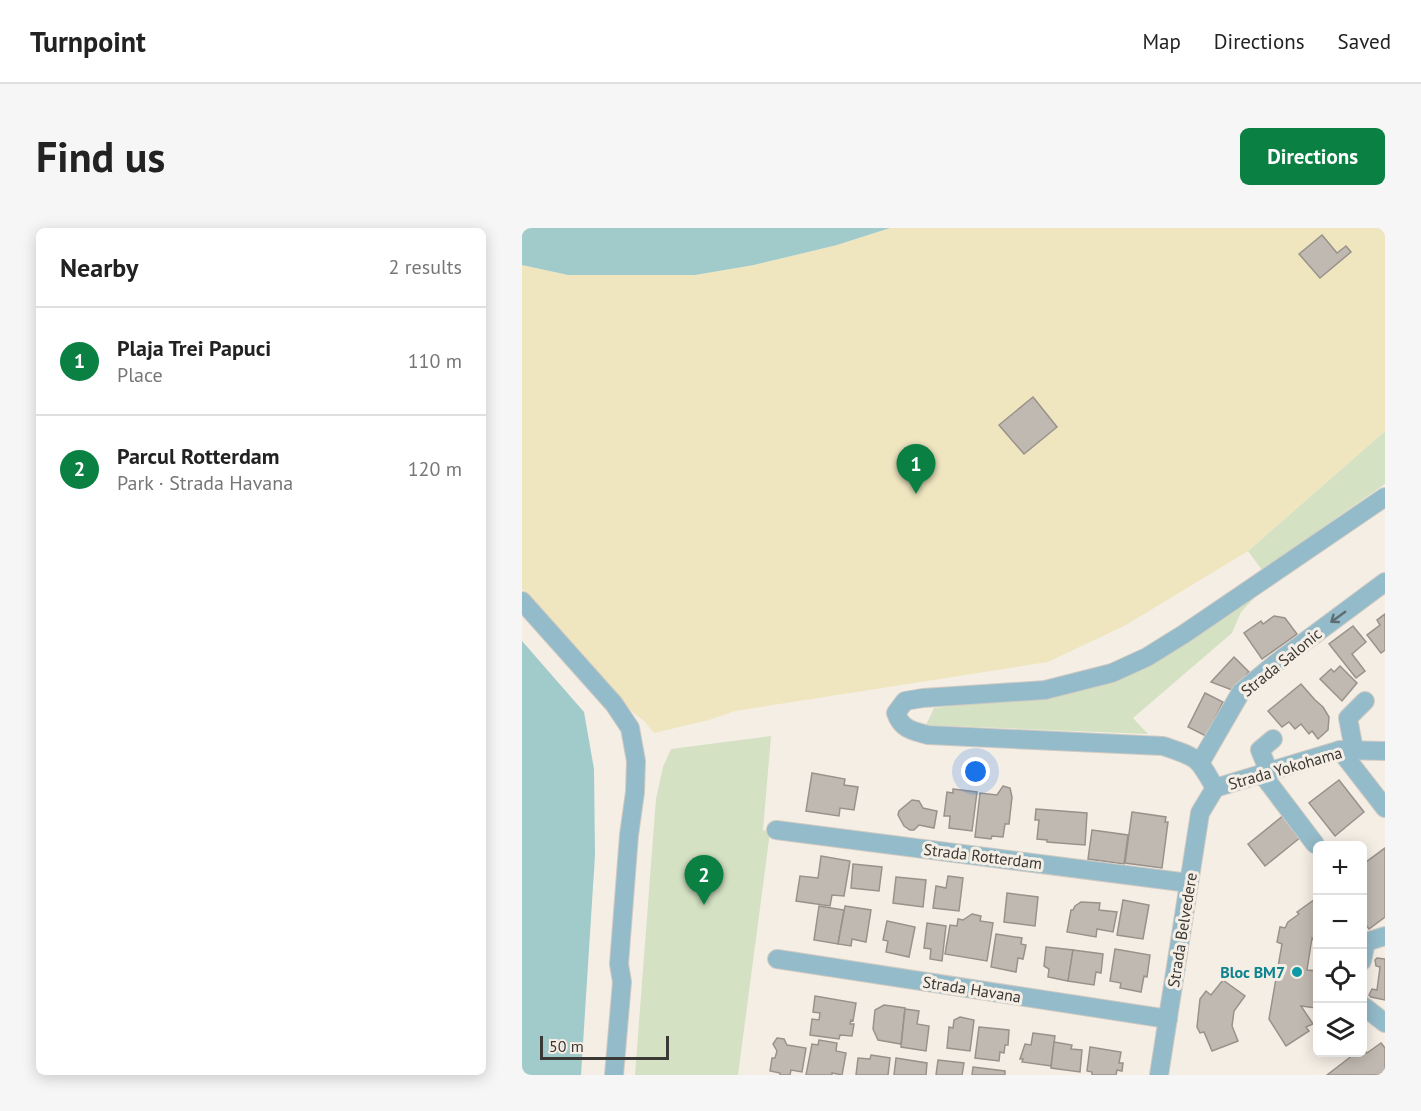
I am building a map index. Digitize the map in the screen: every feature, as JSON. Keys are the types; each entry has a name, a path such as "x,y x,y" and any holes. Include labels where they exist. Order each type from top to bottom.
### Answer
{"street":[{"path":"1200,763 1194,757 1164,746 928,735 904,727 896,713 905,701 1045,690 1112,673 1147,657 1184,634 1385,496"},
{"name":"Strada Salonic","path":"1200,763 1241,692 1385,582"},
{"path":"522,601 614,704 630,728 636,760 635,792 629,835 619,964 622,982 614,1075"},
{"path":"1365,701 1348,718 1347,750 1385,808"},
{"path":"1273,739 1260,750 1265,773 1313,841"},
{"name":"Strada Yokohama","path":"1200,763 1215,788 1347,750 1385,751"},
{"name":"Strada Belvedere","path":"1159,1075 1200,813 1215,788"},
{"name":"Strada Rotterdam","path":"776,830 1189,883"},
{"path":"1365,949 1366,942 1385,936"},
{"name":"Strada Havana","path":"777,959 1168,1019"},
{"path":"1367,1009 1385,1023"}],"green space":[{"path":"1385,431 1385,484 1262,570 1248,551"},
{"path":"1258,594 1241,612 1232,633 1133,718 1148,734 926,725 934,708 1058,694 1097,687 1145,665"},
{"path":"771,736 763,830 770,832 738,1075 635,1075 656,799 663,767 671,749"}],"sand":[{"path":"890,228 1385,228 1385,431 1248,551 1126,625 1048,662 735,711 709,720 654,733 644,721 619,701 522,589 522,265 568,275 695,275 754,265 837,245"}],"water":[{"path":"522,228 890,228 837,245 754,265 695,275 568,275 522,265"},
{"path":"522,641 584,712 594,769 595,855 581,1075 522,1075"}],"building":[{"path":"1322,235 1337,253 1346,246 1351,252 1320,278 1299,254"},
{"path":"1033,397 1057,427 1024,454 999,425"},
{"path":"1385,614 1385,650 1381,653 1367,635 1380,625 1377,620"},
{"path":"1274,616 1285,618 1297,634 1262,659 1244,633 1261,621 1263,624"},
{"path":"1353,626 1366,642 1352,654 1365,671 1356,678 1329,644"},
{"path":"1234,657 1249,672 1246,675 1250,679 1232,690 1211,682"},
{"path":"1340,666 1357,683 1342,701 1320,679 1331,669 1334,672"},
{"path":"1301,684 1323,707 1329,717 1328,730 1318,739 1312,731 1309,734 1301,724 1295,729 1289,722 1282,727 1268,711"},
{"path":"1205,693 1223,702 1206,736 1188,727"},
{"path":"812,773 845,779 844,785 858,787 854,810 840,808 839,816 806,811"},
{"path":"1339,780 1364,812 1335,836 1309,803"},
{"path":"1003,786 1010,788 1012,797 1009,824 1005,824 1003,837 992,836 991,839 975,837 980,793 997,795"},
{"path":"953,789 977,792 972,831 949,828 950,816 944,816 947,792 953,793"},
{"path":"912,800 919,801 923,808 937,811 934,828 919,825 914,830 910,830 904,826 898,815 899,811"},
{"path":"1036,809 1087,813 1085,845 1037,839 1039,820 1035,820"},
{"path":"1132,812 1166,817 1165,822 1168,822 1162,868 1125,863"},
{"path":"1284,815 1301,837 1265,866 1248,844"},
{"path":"1092,830 1128,835 1124,864 1088,859"},
{"path":"1385,848 1385,917 1369,929 1367,926 1367,861"},
{"path":"821,856 850,861 844,896 832,895 830,906 796,901 800,876 818,878"},
{"path":"853,864 882,867 879,891 851,888"},
{"path":"948,876 963,878 959,911 933,908 936,886 946,888"},
{"path":"896,877 926,880 923,907 893,903"},
{"path":"1007,893 1038,897 1035,926 1004,922"},
{"path":"1123,900 1149,905 1143,939 1117,935"},
{"name":"Bloc BM7","path":"1313,901 1313,939 1307,970 1313,971 1313,1008 1301,1006 1313,1024 1306,1027 1309,1031 1286,1046 1269,1019 1282,944 1277,942 1280,927 1285,928 1288,922 1299,914 1297,912"},
{"path":"1081,902 1100,903 1099,910 1117,912 1113,932 1097,929 1096,937 1067,932 1071,910"},
{"path":"819,906 844,910 838,944 814,940"},
{"path":"845,906 871,910 866,942 852,939 851,946 838,944"},
{"path":"972,914 981,916 980,921 993,923 987,961 945,954 950,925 957,926 958,919 963,920"},
{"path":"887,921 915,927 909,957 886,952 888,941 883,940"},
{"path":"927,923 946,926 942,961 930,959 931,949 924,948"},
{"path":"996,934 1022,938 1021,944 1026,945 1023,959 1018,958 1016,972 991,967"},
{"path":"1046,947 1073,950 1068,981 1048,977 1049,969 1044,966"},
{"path":"1115,949 1150,955 1147,977 1144,976 1141,992 1120,988 1121,983 1110,981"},
{"path":"1073,950 1103,954 1101,973 1096,972 1094,985 1068,981"},
{"path":"1377,958 1385,959 1385,1000 1369,995 1372,989 1377,990 1380,967 1376,966"},
{"path":"1223,980 1245,996 1234,1011 1232,1026 1238,1041 1212,1051 1204,1032 1200,1033 1197,1027 1200,999 1206,991 1211,995"},
{"path":"815,996 856,1003 853,1021 851,1020 850,1024 854,1024 852,1036 840,1035 839,1039 810,1035 812,1019 819,1020 820,1013 813,1012"},
{"path":"884,1005 905,1008 901,1044 878,1040 873,1029 875,1010"},
{"path":"905,1009 919,1011 917,1024 929,1026 926,1051 901,1047"},
{"path":"960,1017 974,1020 970,1051 947,1048 949,1027 953,1028 954,1020"},
{"path":"979,1027 1009,1030 1008,1045 1005,1045 1004,1053 1000,1052 999,1061 975,1058"},
{"path":"1033,1033 1055,1036 1051,1066 1022,1062 1023,1059 1020,1059 1025,1044 1031,1045"},
{"path":"777,1038 784,1039 787,1045 806,1048 802,1072 791,1070 790,1075 780,1075 780,1073 770,1071 772,1058 775,1058 777,1051 773,1044"},
{"path":"819,1040 837,1043 836,1051 846,1053 842,1075 832,1073 832,1075 806,1075 812,1044 818,1045"},
{"path":"1054,1042 1072,1045 1071,1049 1082,1050 1080,1072 1051,1068"},
{"path":"1381,1043 1385,1048 1385,1075 1327,1075 1350,1057 1367,1057 1367,1053"},
{"path":"1090,1047 1121,1052 1119,1063 1123,1063 1122,1071 1117,1070 1116,1075 1092,1075 1092,1072 1087,1071"},
{"path":"871,1055 890,1058 888,1075 856,1075 858,1058 870,1059"},
{"path":"896,1058 927,1063 926,1075 894,1075"},
{"path":"938,1060 964,1063 962,1075 936,1075"},
{"path":"973,1067 1005,1071 1005,1075 972,1075"}],"place":[{"name":"Plaja Trei Papuci","path":"916,494"},
{"name":"Parcul Rotterdam","path":"704,905"},
{"name":"Bloc BM7","path":"1297,972"}]}
